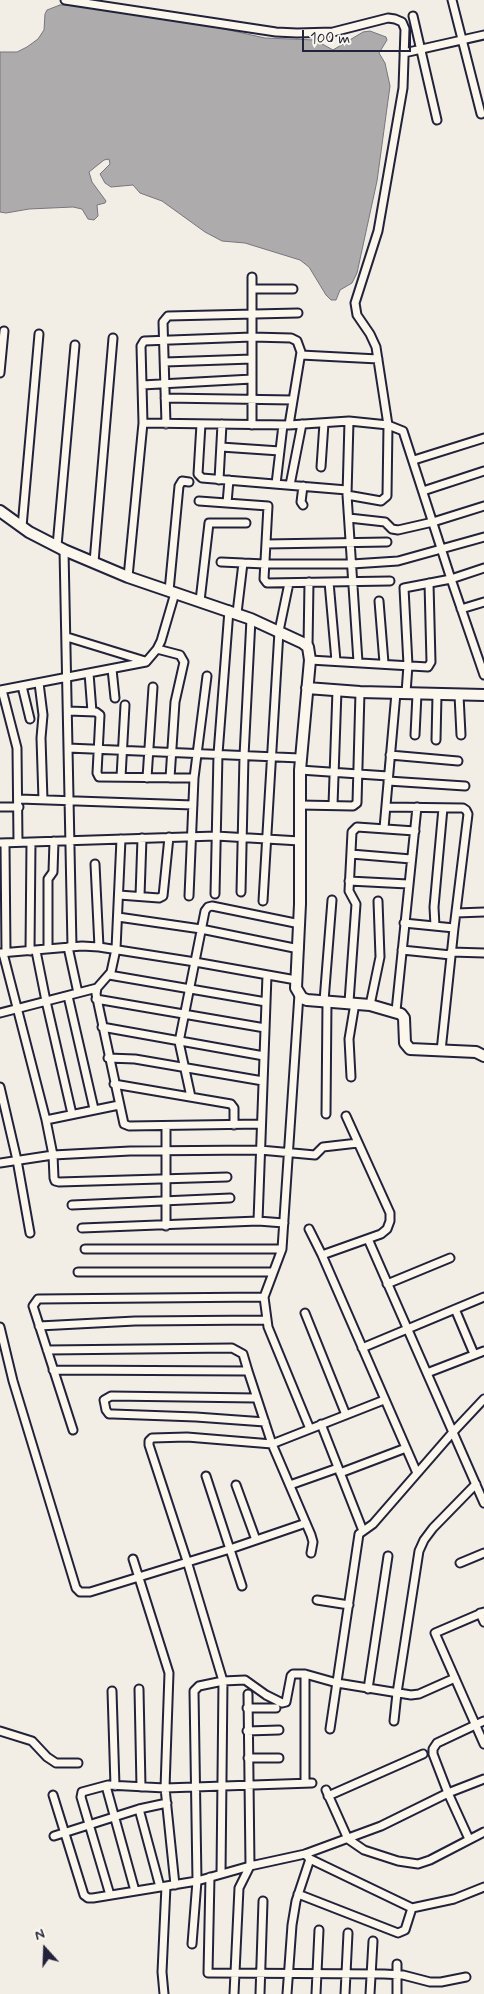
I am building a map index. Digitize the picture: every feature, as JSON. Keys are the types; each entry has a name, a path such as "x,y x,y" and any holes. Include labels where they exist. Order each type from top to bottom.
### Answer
{"street":[{"path":"65,0 297,33 333,32 388,18 402,22 404,29 403,88 378,231 355,303 357,315 373,339 378,359 388,425 385,498 381,501 303,486 202,478 198,474 201,424"},
{"path":"452,0 481,114"},
{"path":"412,16 437,120"},
{"path":"404,53 484,35"},
{"path":"252,277 252,425"},
{"path":"252,289 292,289"},
{"path":"166,424 163,322 168,316 298,314"},
{"path":"0,373 4,331"},
{"path":"22,527 40,334"},
{"path":"128,578 144,423 141,343 144,341 252,337 291,338 297,341 300,355 293,400 280,452 276,484"},
{"path":"94,562 113,338"},
{"path":"75,344 61,548 68,676 71,841 70,947 78,993"},
{"path":"300,355 378,359"},
{"path":"165,362 252,359"},
{"path":"142,385 252,378"},
{"path":"166,398 293,400"},
{"path":"144,423 286,425 349,421 388,425 401,430 406,434 450,579 484,675"},
{"path":"349,421 347,493 358,662"},
{"path":"321,467 324,422"},
{"path":"218,480 222,424"},
{"path":"290,485 302,424"},
{"path":"414,460 484,438"},
{"path":"221,447 280,452"},
{"path":"423,490 484,471"},
{"path":"227,503 229,480"},
{"path":"18,842 17,748 1,690 146,662 157,649 172,592 179,486 182,481 190,482"},
{"path":"303,486 301,502 303,505"},
{"path":"199,501 268,506 265,582 390,581"},
{"path":"349,518 386,522 392,529 398,530 433,522 484,506"},
{"path":"0,511 22,527 61,548 128,578 233,611 308,647"},
{"path":"200,601 209,523 246,523"},
{"path":"221,562 352,564 398,561 484,537"},
{"path":"266,544 387,542"},
{"path":"214,894 218,754 233,611 243,563"},
{"path":"406,693 408,665 404,589 450,579 484,568"},
{"path":"309,582 308,647 310,660 300,758 300,924 296,988 299,994 307,1000 352,1002 396,1011 404,1018 406,1046 414,1050 476,1052 484,1056"},
{"path":"329,582 336,661"},
{"path":"263,901 278,631 289,583"},
{"path":"310,660 426,667 431,662 428,583"},
{"path":"379,601 384,663"},
{"path":"461,609 484,602"},
{"path":"241,892 244,756 251,618"},
{"path":"67,637 146,662"},
{"path":"157,649 180,655 184,662 175,702 170,752 170,778"},
{"path":"112,669 115,698"},
{"path":"89,673 92,712"},
{"path":"189,896 196,753 207,676"},
{"path":"39,682 43,715 41,738 43,800"},
{"path":"22,686 30,719"},
{"path":"147,778 153,687"},
{"path":"307,688 360,692 484,695"},
{"path":"333,805 337,690"},
{"path":"300,805 356,805 360,692"},
{"path":"384,828 396,693"},
{"path":"415,735 417,694"},
{"path":"436,740 437,694"},
{"path":"459,695 461,735"},
{"path":"121,777 125,705"},
{"path":"68,711 98,712 100,716 97,749 98,776 194,778"},
{"path":"68,748 300,758"},
{"path":"390,755 458,761"},
{"path":"300,770 358,774 465,786"},
{"path":"19,799 193,805"},
{"path":"0,807 19,808"},
{"path":"386,807 463,808 468,814 441,1051"},
{"path":"396,1011 408,884 418,807"},
{"path":"435,926 434,907 443,808"},
{"path":"351,1077 348,1039 352,1002 356,904 356,901 350,894 349,880 353,829 356,827 415,830"},
{"path":"227,1177 55,1181 53,1155 46,1120 3,953 2,843 192,836 300,841"},
{"path":"119,895 159,898 163,896 169,837"},
{"path":"140,896 142,838"},
{"path":"0,1012 97,988 109,975 116,949 121,839"},
{"path":"48,949 48,879 53,872 54,841"},
{"path":"31,842 33,951 72,1114"},
{"path":"351,854 411,859"},
{"path":"95,864 99,947"},
{"path":"349,880 408,884"},
{"path":"326,1114 326,1001 332,900"},
{"path":"370,1005 380,957 378,902"},
{"path":"191,1097 179,1042 205,911 212,906 300,924"},
{"path":"456,913 484,912"},
{"path":"118,917 201,929 299,949"},
{"path":"404,923 454,928"},
{"path":"3,953 70,947 99,947 296,980"},
{"path":"402,950 484,953"},
{"path":"109,975 266,1002"},
{"path":"258,1221 267,976"},
{"path":"97,988 96,999 124,1124 128,1126 261,1124"},
{"path":"299,994 282,1249 264,1297 265,1320 310,1429"},
{"path":"68,996 94,1109"},
{"path":"96,999 265,1028"},
{"path":"102,1027 264,1056"},
{"path":"108,1058 135,1059 263,1081"},
{"path":"114,1084 234,1105 234,1124"},
{"path":"0,1087 17,1160 30,1233"},
{"path":"46,1120 118,1104"},
{"path":"322,1255 381,1234 388,1229 390,1221 390,1213 346,1116"},
{"path":"166,1126 166,1226"},
{"path":"0,1163 53,1155 166,1151 260,1150 315,1155 323,1147 358,1143"},
{"path":"72,1205 230,1198"},
{"path":"82,1228 258,1221 284,1223"},
{"path":"309,1229 417,1473"},
{"path":"368,1239 484,1503"},
{"path":"85,1249 282,1249"},
{"path":"387,1284 450,1258"},
{"path":"78,1272 272,1272"},
{"path":"73,1430 39,1326 33,1306 34,1302 44,1298 264,1297"},
{"path":"362,1348 484,1297"},
{"path":"455,1309 474,1354"},
{"path":"305,1313 346,1415"},
{"path":"39,1326 135,1321 265,1320"},
{"path":"0,1327 13,1381 76,1588 84,1593 230,1549 306,1523"},
{"path":"47,1350 232,1348 242,1354 272,1444 313,1542 311,1553"},
{"path":"427,1373 484,1350"},
{"path":"53,1370 248,1372"},
{"path":"256,1398 111,1396 104,1400 109,1414 196,1416 265,1422"},
{"path":"330,1729 359,1534 373,1524 484,1399"},
{"path":"221,1874 222,1681 187,1561 149,1445 150,1440 196,1438 272,1444 384,1400"},
{"path":"321,1424 363,1531"},
{"path":"290,1485 339,1471 406,1448"},
{"path":"206,1476 242,1586"},
{"path":"394,1721 396,1693 419,1551 433,1528 476,1484"},
{"path":"236,1485 256,1540"},
{"path":"460,1563 484,1553"},
{"path":"368,1689 388,1556"},
{"path":"133,1559 169,1673 166,1788 175,1885"},
{"path":"317,1600 349,1605"},
{"path":"484,1622 482,1612 435,1633 484,1744"},
{"path":"192,1944 197,1881 194,1691 199,1686 222,1681 245,1680 264,1694 282,1703 286,1702 291,1676 305,1674 337,1683 411,1695 419,1694 455,1678"},
{"path":"110,1895 81,1794 85,1791 106,1786 166,1788 309,1783 305,1674"},
{"path":"139,1689 140,1786"},
{"path":"112,1691 115,1786"},
{"path":"234,1994 239,1888 250,1866 248,1694"},
{"path":"247,1708 276,1708"},
{"path":"469,1839 448,1793 432,1749 437,1743 484,1721"},
{"path":"247,1731 279,1730"},
{"path":"0,1731 32,1741 47,1758 56,1763 78,1764"},
{"path":"424,1754 327,1793 348,1839 364,1850 411,1864 430,1860 484,1832"},
{"path":"248,1758 279,1758"},
{"path":"53,1795 84,1895 88,1898 93,1898 197,1881 250,1866 307,1857 381,1826 448,1793 484,1778"},
{"path":"106,1786 136,1891"},
{"path":"54,1836 139,1809 167,1803"},
{"path":"139,1809 163,1887 162,1972 164,1994"},
{"path":"287,1994 292,1925 307,1857"},
{"path":"307,1857 412,1908 454,1899 484,1887"},
{"path":"210,1877 208,1973 397,1975 441,1982 466,1977"},
{"path":"298,1894 398,1933 406,1930 412,1908"},
{"path":"260,1994 263,1901"},
{"path":"316,1994 318,1930"},
{"path":"345,1994 348,1933"},
{"path":"370,1994 373,1941"},
{"path":"397,1994 398,1964"}],"shaded area":[{"path":"60,5 74,5 188,21 265,38 315,40 333,50 363,32 370,31 386,37 387,40 379,53 385,63 390,86 377,181 357,273 352,283 340,290 336,300 331,300 326,295 309,267 300,260 245,243 222,241 205,232 162,201 140,193 133,185 111,187 105,183 100,174 110,164 109,159 104,160 89,172 92,182 106,201 97,205 98,216 94,220 88,219 82,209 73,207 0,212 0,52 17,52 38,39 44,30 47,10"}]}
